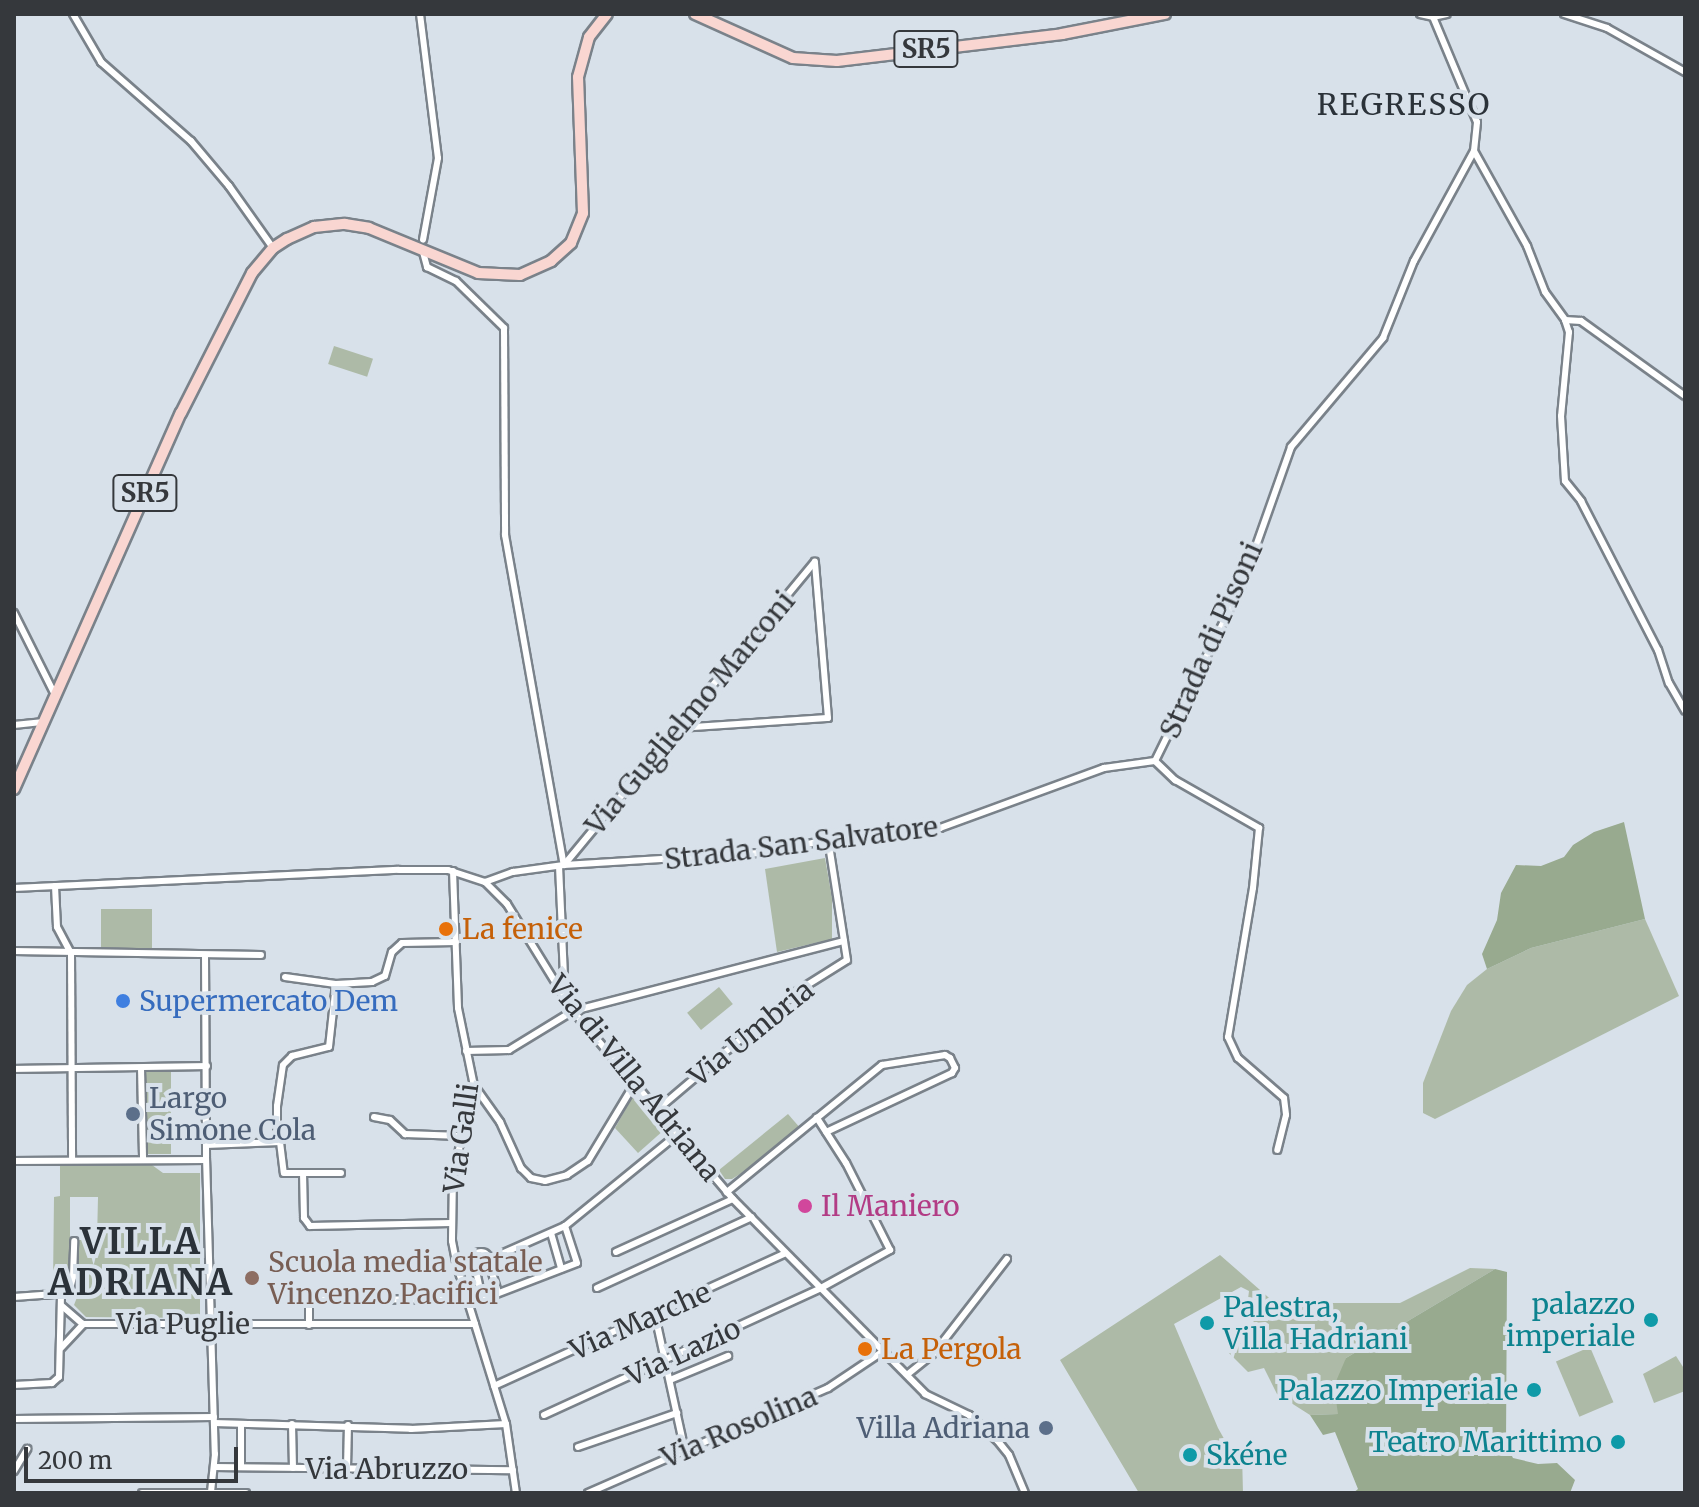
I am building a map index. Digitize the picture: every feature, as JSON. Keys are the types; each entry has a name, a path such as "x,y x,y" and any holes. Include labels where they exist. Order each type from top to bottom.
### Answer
{"main road":[{"name":"SR5","path":"14,789 211,348 244,284 273,248 310,229 345,224 369,228 423,246 478,273 515,276 539,269 569,245 581,221 585,202 577,104 578,77 589,37 607,14"},
{"name":"SR5","path":"695,14 793,58 837,61 1073,32 1165,14"}],"street":[{"path":"73,14 101,62 191,141 229,186 273,248"},
{"path":"420,14 438,158 423,246 427,267 456,281 504,328 507,548 562,865 565,1000"},
{"path":"1420,14 1433,17 1447,14"},
{"path":"1564,14 1607,28 1685,72"},
{"path":"1433,17 1477,122 1474,151 1528,248 1551,305 1565,320 1570,341 1561,407 1564,478 1569,490 1581,501 1634,602 1685,711"},
{"name":"Strada di Pisoni","path":"1277,1150 1285,1120 1284,1098 1238,1058 1228,1037 1253,888 1259,828 1178,782 1155,761 1244,580 1291,447 1383,338 1414,261 1474,151"},
{"path":"1565,320 1581,321 1685,396"},
{"name":"Via Guglielmo Marconi","path":"562,865 815,562 828,718 678,728"},
{"path":"14,613 55,695"},
{"path":"14,725 44,722"},
{"name":"Strada San Salvatore","path":"485,882 513,872 562,865 765,853 872,831 947,826 1104,768 1155,761"},
{"path":"466,1051 512,1049 573,1011 844,941 828,839"},
{"name":"Via di Villa Adriana","path":"14,888 399,870 453,871 485,882 504,900 573,1011 733,1199 784,1254 885,1350 928,1396 969,1415 997,1440 1009,1455 1025,1493"},
{"name":"Via Galli","path":"453,871 458,1008 473,1084 453,1175 451,1223 456,1262 506,1424 516,1493"},
{"path":"55,886 56,925 71,953 72,1160"},
{"name":"Via Umbria","path":"657,1110 796,992 847,960 844,941"},
{"path":"285,977 336,984 369,983 385,976 392,952 405,942 456,942"},
{"path":"14,951 261,955"},
{"path":"205,955 206,1160 214,1420 211,1493"},
{"path":"336,984 329,1047 292,1056 284,1064 277,1106 283,1172 341,1173"},
{"path":"727,1192 817,1118 882,1065 945,1055 955,1068 952,1073 826,1132 817,1118"},
{"path":"14,1069 207,1066"},
{"path":"141,1068 143,1159"},
{"path":"473,1084 500,1122 521,1168 531,1178 545,1181 567,1175 588,1161 635,1083"},
{"path":"374,1117 390,1120 405,1134 462,1136"},
{"name":"Via Lazio","path":"544,1415 821,1288 890,1250 826,1132"},
{"path":"456,1262 474,1263 483,1268 489,1261 565,1226 678,1134"},
{"path":"206,1145 279,1142"},
{"path":"14,1161 206,1160"},
{"path":"303,1173 304,1216 310,1226 451,1223"},
{"path":"616,1252 733,1199"},
{"path":"597,1288 752,1217"},
{"path":"498,1293 489,1261 482,1251 476,1253 474,1263 482,1296 498,1293 577,1263 565,1226"},
{"path":"551,1233 561,1269"},
{"path":"14,1297 61,1296 72,1288 74,1241"},
{"name":"Via Marche","path":"494,1386 784,1254"},
{"path":"908,1374 934,1353 1007,1259"},
{"path":"14,1385 58,1380 61,1296"},
{"path":"309,1325 309,1300 467,1299"},
{"path":"61,1348 83,1324 62,1306"},
{"path":"655,1315 685,1451"},
{"name":"Via Puglie","path":"83,1324 475,1324"},
{"name":"Via Rosolina","path":"588,1493 828,1388 885,1350"},
{"path":"670,1380 728,1356"},
{"path":"578,1447 677,1413"},
{"path":"14,1419 214,1420 241,1424 411,1429 506,1424"},
{"path":"241,1424 241,1467"},
{"path":"292,1424 293,1468"},
{"path":"347,1468 348,1425"},
{"path":"14,1471 27,1449"},
{"name":"Via Abruzzo","path":"214,1467 513,1470"},
{"path":"142,1493 246,1493"}],"green space":[{"path":"334,346 373,359 367,377 328,364"},
{"path":"1624,822 1645,919 1531,948 1487,969 1482,954 1497,920 1501,893 1516,865 1541,866 1564,857 1573,845 1594,832"},
{"path":"825,858 832,898 832,939 777,952 765,869"},
{"path":"101,909 152,909 152,948 101,948"},
{"path":"1645,919 1679,996 1435,1119 1423,1113 1423,1083 1451,1011 1467,985 1487,969 1531,948"},
{"path":"719,987 733,1004 701,1030 687,1013"},
{"path":"145,1071 171,1071 171,1154 145,1154"},
{"path":"634,1094 664,1130 638,1153 615,1128"},
{"path":"788,1114 801,1129 758,1163 732,1179 725,1179 719,1170"},
{"path":"152,1165 163,1173 200,1173 200,1318 86,1317 74,1305 81,1287 76,1276 79,1272 75,1274 76,1240 97,1240 98,1197 70,1197 70,1283 53,1284 54,1197 60,1196 60,1166"},
{"path":"1220,1255 1275,1303 1400,1303 1470,1268 1495,1269 1346,1358 1338,1414 1310,1415 1277,1394 1264,1368 1248,1372 1228,1352 1260,1331 1241,1303 1248,1299 1249,1291 1241,1287 1174,1324 1218,1428 1227,1444 1242,1454 1243,1493 1139,1493 1060,1360"},
{"path":"1495,1269 1507,1272 1506,1444 1513,1458 1538,1464 1557,1463 1575,1480 1570,1493 1353,1493 1358,1489 1335,1432 1323,1435 1310,1415 1338,1414 1334,1386 1346,1358"},
{"path":"1590,1347 1613,1402 1579,1417 1556,1361"},
{"path":"1676,1356 1685,1370 1685,1391 1654,1403 1643,1374"}],"place":[{"name":"La fenice","path":"446,929"},
{"name":"Supermercato Dem","path":"123,1001"},
{"name":"Largo Simone Cola","path":"133,1114"},
{"name":"Il Maniero","path":"805,1206"},
{"name":"Scuola media statale Vincenzo Pacifici","path":"252,1278"},
{"name":"palazzo imperiale","path":"1651,1320"},
{"name":"Palestra, Villa Hadriani","path":"1207,1323"},
{"name":"La Pergola","path":"865,1349"},
{"name":"Palazzo Imperiale","path":"1534,1390"},
{"name":"Villa Adriana","path":"1046,1428"},
{"name":"Teatro Marittimo","path":"1618,1442"},
{"name":"Skéne","path":"1190,1455"}],"district":[{"name":"REGRESSO","path":"1404,104"},
{"name":"VILLA ADRIANA","path":"141,1262"}]}
